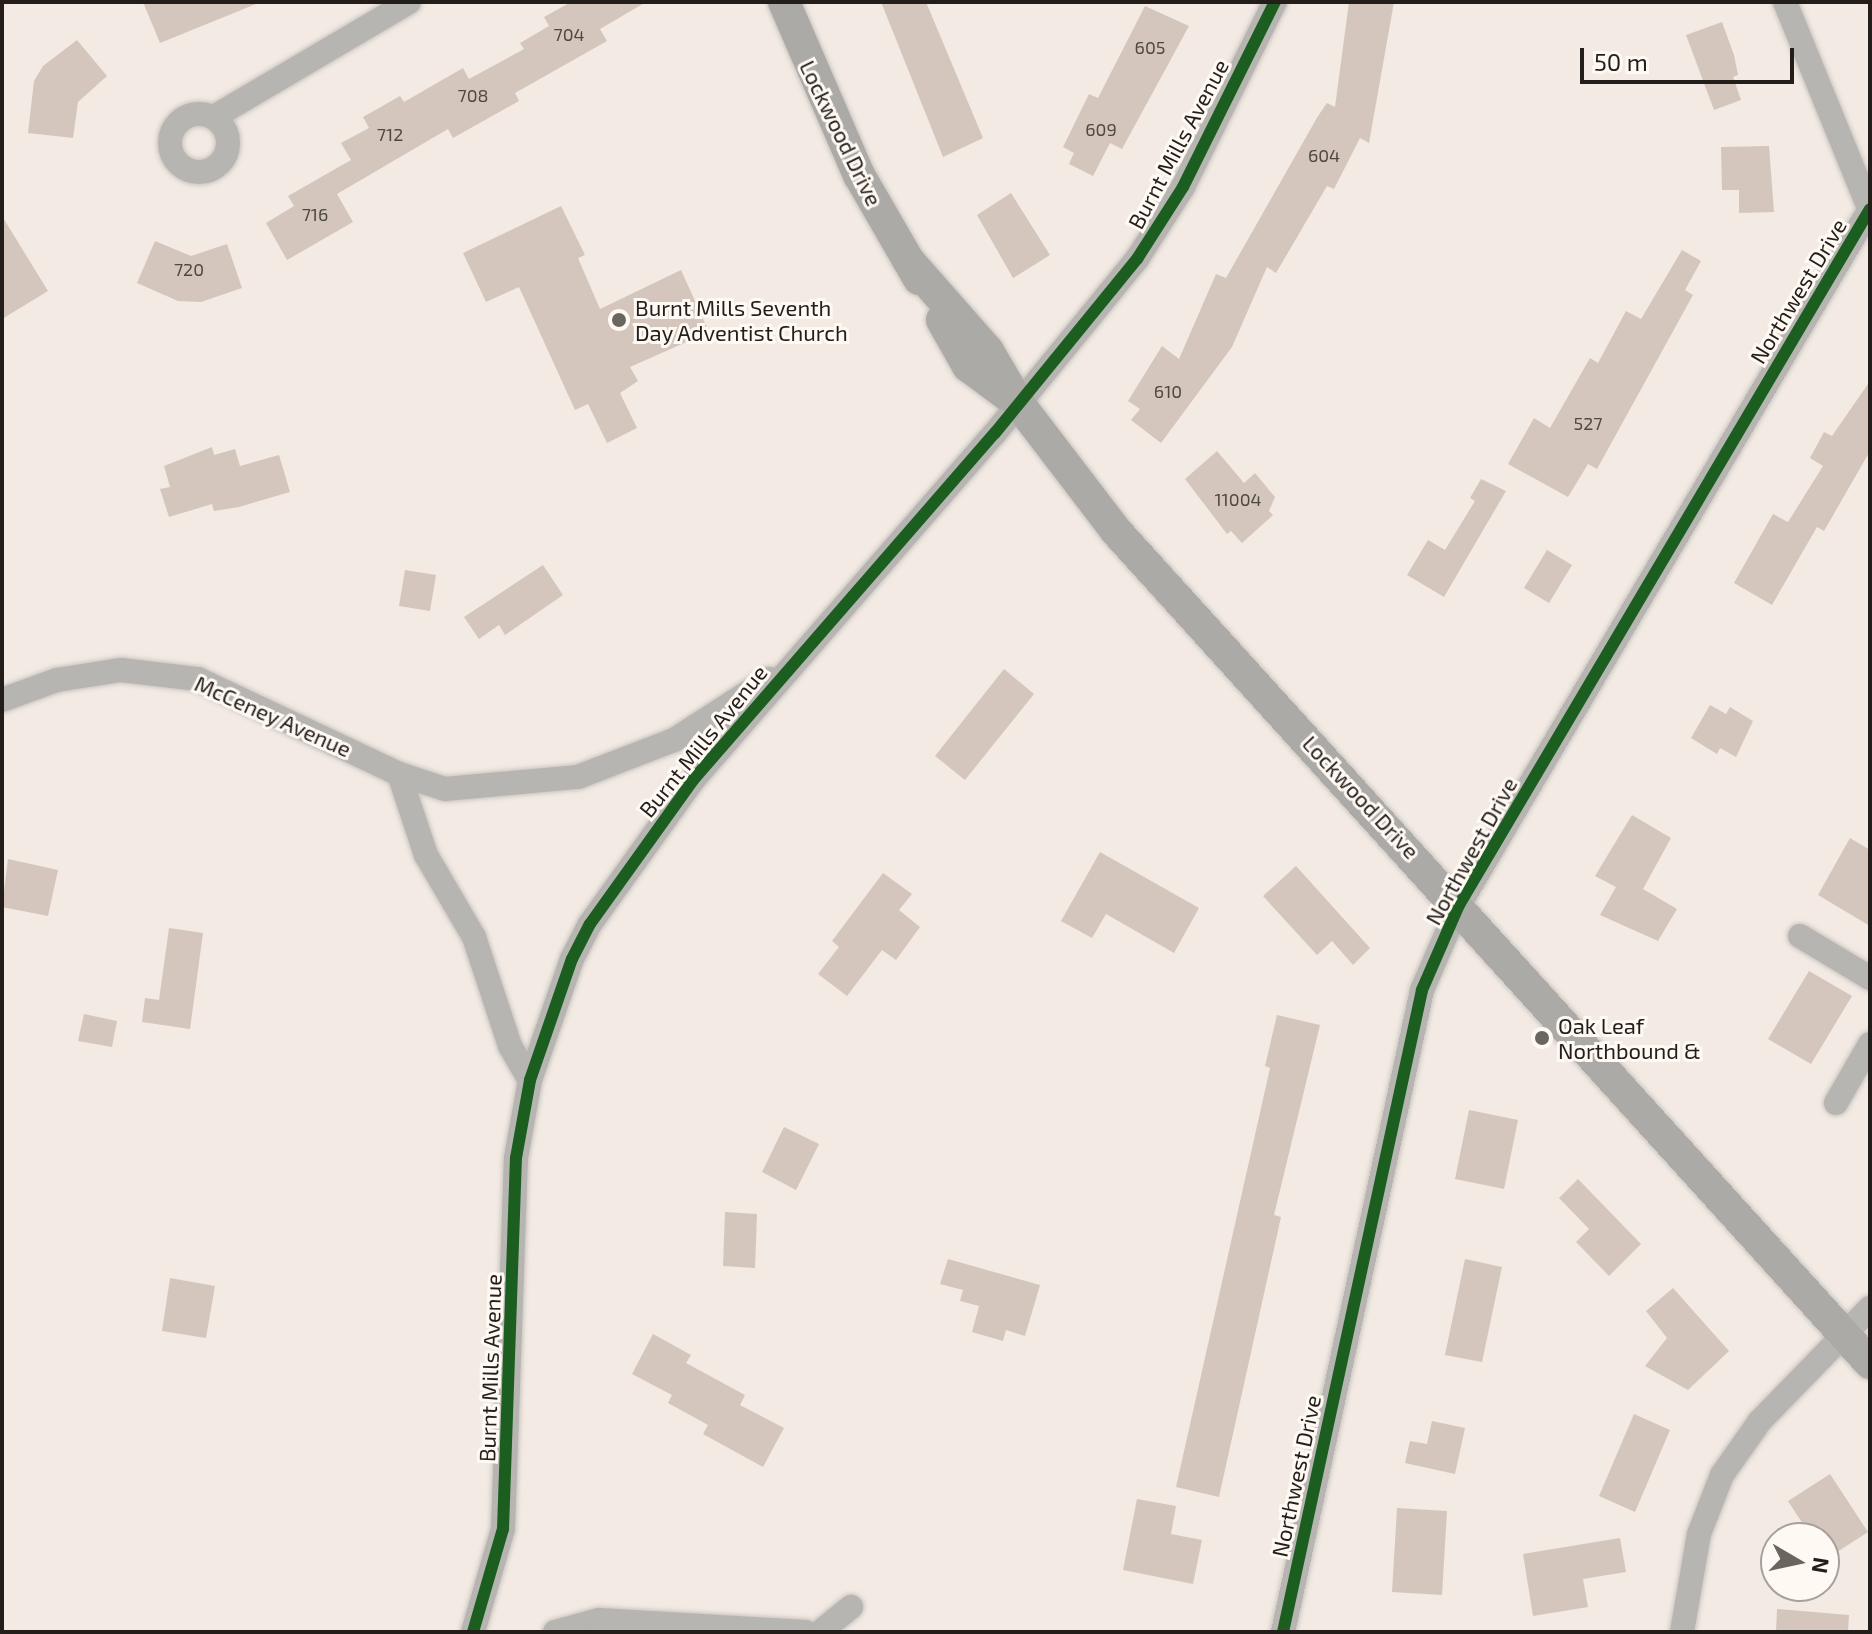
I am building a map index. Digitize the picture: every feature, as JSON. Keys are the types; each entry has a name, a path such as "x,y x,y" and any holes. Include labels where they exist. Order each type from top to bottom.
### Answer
{"street":[{"path":"214,117 409,2"},
{"name":"Lockwood Drive","path":"784,2 859,175 968,366 1019,404 1116,531 1459,905 1870,1363"},
{"name":"Burnt Mills Avenue","path":"473,1632 503,1529 516,1158 530,1080 572,959 590,924 693,780 1019,404 1144,247 1183,187 1275,2"},
{"path":"1785,2 1870,210"},
{"name":"Northwest Drive","path":"1283,1632 1422,990 1459,905 1870,210"},
{"name":"McCeney Avenue","path":"2,700 57,680 121,670 198,679 399,774 445,789 578,777 674,740 788,667"},
{"path":"399,774 426,855 474,937 510,1046 530,1080"},
{"path":"1800,936 1870,978"},
{"path":"1836,1103 1870,1044"},
{"path":"1682,1632 1699,1534 1722,1475 1760,1421 1842,1331 1870,1308"},
{"path":"820,1632 851,1607"},
{"path":"555,1632 599,1620 806,1632"}],"building":[{"path":"143,2 261,2 160,43"},
{"path":"571,2 646,2 600,29 607,41 515,93 519,101 453,138 448,129 337,194 353,222 287,260 266,223 294,206 288,196 351,160 341,143 369,128 363,117 400,96 404,102 463,68 469,79 524,49 520,43 549,26 544,17"},
{"path":"881,2 926,2 983,138 943,157"},
{"path":"1349,2 1394,2 1369,143 1360,138 1334,189 1327,186 1276,273 1267,267 1232,347 1161,443 1131,420 1140,409 1128,401 1162,346 1179,359 1216,274 1226,278 1318,116 1327,103 1335,107"},
{"path":"1145,6 1189,26 1122,149 1110,143 1093,176 1069,164 1074,153 1063,147 1089,94 1098,98"},
{"path":"1722,22 1734,55 1738,75 1733,77 1741,100 1714,110 1686,35"},
{"path":"77,40 107,76 78,102 73,138 28,133 34,81 43,66"},
{"path":"1769,146 1774,212 1739,213 1739,190 1722,190 1721,147"},
{"path":"1011,193 1050,255 1013,278 977,215"},
{"name":"Burnt Mills Seventh Day Adventist Church","path":"561,206 585,255 578,258 600,309 681,270 709,332 630,367 638,381 620,393 637,428 607,443 588,404 575,410 519,287 486,302 463,253"},
{"path":"2,216 48,291 2,319"},
{"path":"155,241 191,256 227,244 242,288 201,302 178,301 137,283"},
{"path":"1682,250 1701,261 1685,290 1693,295 1597,469 1588,464 1568,497 1508,464 1534,418 1550,428 1590,358 1598,363 1626,311 1641,319"},
{"path":"1870,381 1870,451 1824,531 1817,527 1772,605 1734,583 1773,514 1788,522 1823,466 1810,458 1824,432 1832,436"},
{"path":"212,447 214,455 235,449 240,466 279,455 290,492 239,507 214,511 212,504 169,517 160,489 170,487 164,466"},
{"path":"1217,451 1244,483 1255,473 1275,497 1269,511 1273,515 1242,543 1231,531 1227,534 1185,479"},
{"path":"1481,479 1506,491 1444,597 1407,575 1428,540 1445,550 1475,501 1470,498"},
{"path":"1547,550 1572,565 1549,603 1524,588"},
{"path":"543,565 563,595 505,635 499,625 479,639 464,617"},
{"path":"405,570 436,575 430,611 399,606"},
{"path":"1004,669 1034,694 965,780 935,756"},
{"path":"1710,705 1726,714 1730,707 1753,721 1736,757 1720,748 1717,754 1691,738"},
{"path":"1632,815 1671,838 1643,889 1677,909 1658,941 1600,915 1616,887 1595,876"},
{"path":"1850,838 1870,850 1870,926 1818,895"},
{"path":"1100,852 1199,908 1174,953 1106,914 1092,938 1061,921"},
{"path":"8,859 58,870 48,916 2,907"},
{"path":"1296,866 1370,948 1353,965 1332,941 1317,955 1263,896"},
{"path":"883,873 912,894 899,910 920,927 896,960 882,950 847,996 818,974 839,947 832,941"},
{"path":"169,928 203,933 190,1029 142,1022 145,998 159,1000"},
{"path":"1809,971 1852,996 1811,1064 1768,1039"},
{"path":"84,1014 117,1021 112,1047 78,1041"},
{"path":"1277,1015 1320,1025 1274,1215 1281,1217 1219,1497 1176,1487 1270,1068 1265,1066"},
{"path":"1469,1110 1518,1120 1504,1189 1455,1179"},
{"path":"784,1127 819,1144 796,1190 762,1172"},
{"path":"1578,1179 1641,1244 1609,1276 1576,1242 1589,1229 1559,1198"},
{"path":"725,1212 757,1214 755,1268 723,1266"},
{"path":"948,1259 1040,1285 1025,1336 1006,1330 1003,1341 972,1332 979,1306 960,1301 963,1290 940,1284"},
{"path":"1465,1259 1502,1267 1482,1362 1445,1355"},
{"path":"170,1278 215,1286 206,1338 162,1331"},
{"path":"1673,1288 1729,1351 1688,1390 1645,1366 1667,1338 1646,1311"},
{"path":"653,1334 691,1355 686,1363 745,1395 740,1405 784,1428 763,1467 703,1434 708,1425 668,1403 672,1395 632,1374"},
{"path":"1634,1414 1670,1430 1635,1512 1599,1496"},
{"path":"1432,1421 1465,1428 1455,1474 1405,1463 1410,1441 1427,1444"},
{"path":"1830,1474 1868,1532 1840,1550 1840,1522 1802,1522 1788,1501"},
{"path":"1137,1499 1176,1506 1171,1534 1202,1540 1193,1584 1123,1570"},
{"path":"1397,1508 1447,1511 1442,1595 1392,1592"},
{"path":"1620,1538 1626,1572 1583,1579 1588,1607 1533,1616 1523,1554"},
{"path":"1777,1609 1849,1615 1848,1632 1776,1632"}],"cycle path":[{"path":"473,1632 503,1529 516,1158 530,1080 572,959 590,924 693,780 995,433 1137,259 1183,187 1275,2"},
{"path":"1283,1632 1422,990 1459,905 1870,209"}],"place":[{"name":"Burnt Mills Seventh Day Adventist Church","path":"619,320"},
{"name":"Oak Leaf Northbound &","path":"1542,1038"}]}
